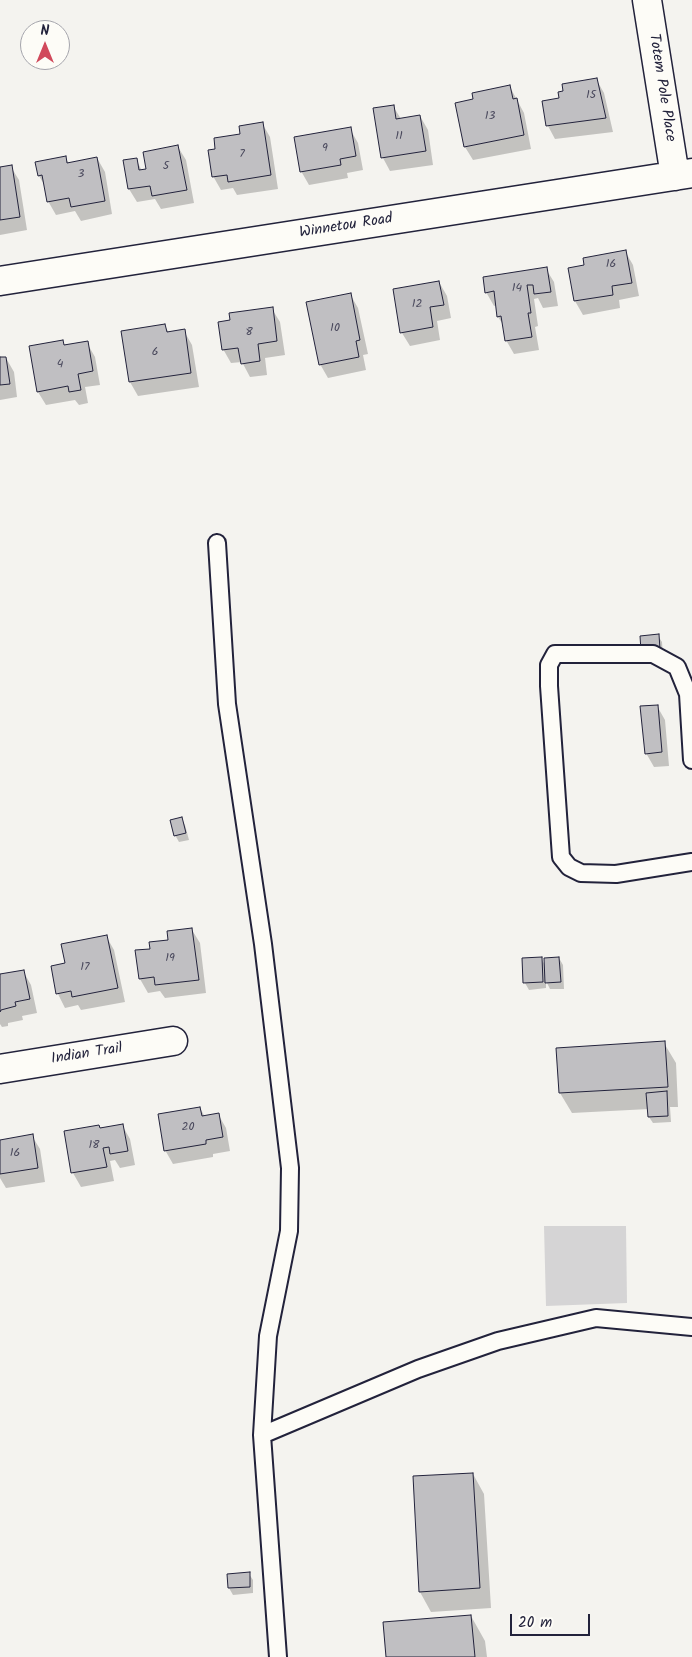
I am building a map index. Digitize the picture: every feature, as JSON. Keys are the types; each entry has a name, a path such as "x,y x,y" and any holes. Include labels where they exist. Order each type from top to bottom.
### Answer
{"street":[{"name":"Totem Pole Place","path":"646,0 683,175"},
{"name":"Winnetou Road","path":"0,281 683,175"},
{"name":"Indian Trail","path":"0,1069 173,1041"}],"lane":[{"path":"217,542 227,704 263,944 290,1168 289,1231 268,1336 262,1435 278,1657"},
{"path":"692,760 688,694 677,667 652,654 555,654 549,665 549,686 562,857 569,867 581,873 598,874 616,874 692,862"},
{"path":"262,1435 418,1369 498,1341 596,1318 692,1327"}],"shaded area":[{"path":"544,1226 626,1226 627,1303 546,1306"}],"building":[{"path":"597,78 606,118 546,126 542,101 559,98 558,92 563,91 562,84"},
{"path":"510,85 513,99 517,98 524,135 464,147 455,103 473,99 472,93"},
{"path":"394,105 396,119 420,115 426,151 381,158 373,108"},
{"path":"263,122 271,175 228,182 227,175 212,177 208,150 215,149 214,138 240,134 239,126"},
{"path":"351,127 356,156 340,159 341,165 300,172 294,137"},
{"path":"178,145 187,190 152,196 150,186 128,189 123,160 137,158 139,170 146,169 143,152"},
{"path":"66,156 67,163 97,157 105,201 71,207 69,198 47,202 42,175 38,176 35,162"},
{"path":"12,165 20,217 0,220 0,167"},
{"path":"626,250 632,283 612,286 613,295 574,301 568,268 584,265 583,258"},
{"path":"547,267 551,292 534,294 533,285 527,285 531,313 528,313 532,337 505,341 501,316 497,317 494,291 485,293 483,277"},
{"path":"439,281 444,305 430,307 433,327 400,333 393,289"},
{"path":"351,293 360,340 356,341 359,357 319,365 306,302"},
{"path":"273,307 277,341 258,344 260,361 241,364 238,348 222,350 218,322 230,320 229,313"},
{"path":"165,324 167,332 185,329 191,373 129,382 121,331"},
{"path":"63,340 64,345 88,341 93,371 78,374 81,390 69,392 68,386 37,392 29,346"},
{"path":"0,357 6,357 10,384 0,385"},
{"path":"659,634 660,650 641,651 640,636"},
{"path":"658,705 662,752 645,754 640,706"},
{"path":"182,817 186,833 174,836 170,820"},
{"path":"192,928 199,980 155,985 154,977 139,979 135,950 150,949 149,942 168,940 167,931"},
{"path":"107,935 118,988 72,997 71,991 56,994 51,966 65,963 61,944"},
{"path":"542,957 543,982 523,983 522,958"},
{"path":"559,957 561,982 545,983 544,958"},
{"path":"24,970 30,999 15,1002 16,1006 1,1010 0,1012 0,974"},
{"path":"665,1041 668,1087 559,1093 556,1048"},
{"path":"667,1091 668,1116 648,1117 646,1093"},
{"path":"200,1107 202,1116 219,1113 223,1137 206,1140 206,1144 164,1151 158,1114"},
{"path":"123,1124 128,1151 110,1154 109,1147 103,1148 107,1167 71,1173 64,1131 99,1125 100,1128"},
{"path":"33,1134 38,1168 0,1174 0,1140"},
{"path":"473,1473 480,1588 419,1592 413,1476"},
{"path":"250,1572 250,1587 228,1588 227,1574"},
{"path":"471,1615 475,1657 386,1657 383,1622"}]}
